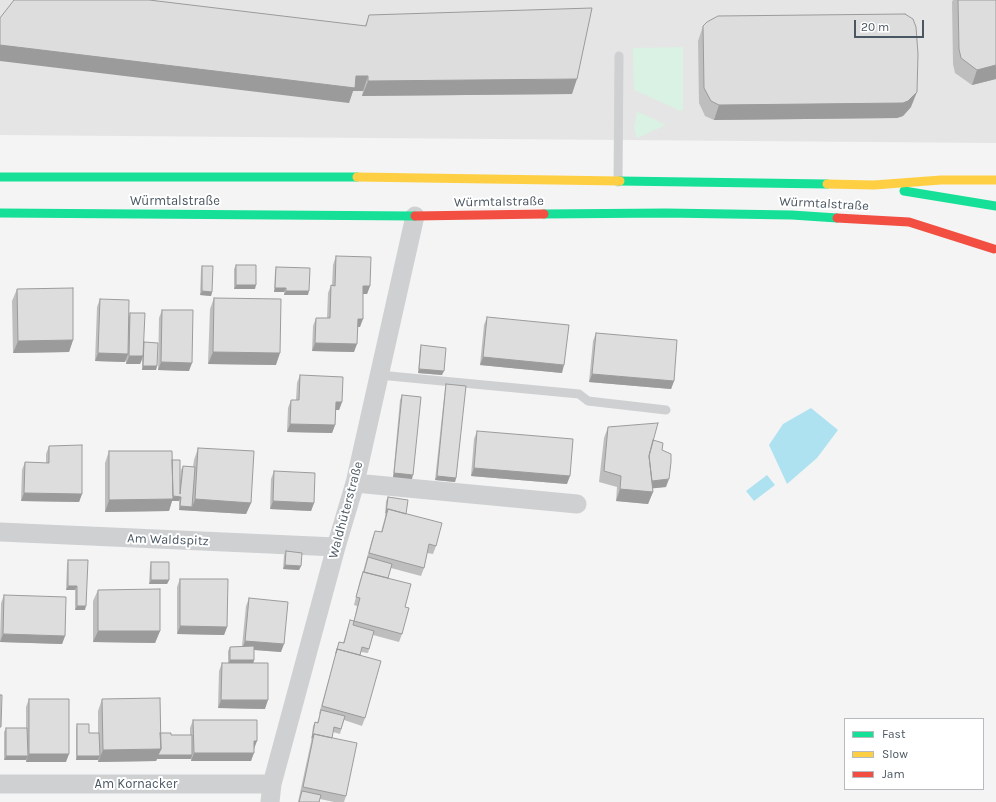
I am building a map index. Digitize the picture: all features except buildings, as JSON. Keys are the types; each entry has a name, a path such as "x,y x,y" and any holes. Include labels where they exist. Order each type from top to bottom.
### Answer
{"main road":[{"name":"Würmtalstraße","path":"0,177 346,177 874,185 941,180 996,180"},
{"name":"Würmtalstraße","path":"874,185 996,206"},
{"name":"Würmtalstraße","path":"0,213 415,216 666,213 792,215 909,222 948,233 975,244 994,249"}],"street":[{"name":"Waldhüterstraße","path":"271,793 336,547 355,483 415,216"},
{"path":"355,483 577,504"},
{"name":"Am Waldspitz","path":"0,532 336,547"},
{"name":"Am Kornacker","path":"0,784 271,793"}],"lane":[{"path":"618,182 619,56"},
{"path":"379,375 579,394 588,401 666,410"}],"shaded area":[{"path":"0,0 996,0 996,143 0,135"}],"green space":[{"path":"683,47 683,109 681,111 634,90 633,48"},
{"path":"637,112 666,125 637,138 634,128"}],"water":[{"path":"811,408 838,430 817,458 787,484 769,445 783,424"},
{"path":"767,475 775,485 754,501 746,491"}],"traffic: fast":[{"path":"0,177 357,177"},
{"path":"620,181 827,184"},
{"path":"904,191 996,206"},
{"path":"0,213 415,216"},
{"path":"544,214 666,213 792,215 837,218"}],"traffic: slow":[{"path":"357,177 620,181"},
{"path":"827,184 874,185 941,180 996,180"}],"traffic: jam":[{"path":"415,216 544,214"},
{"path":"837,218 909,222 994,249"}]}
